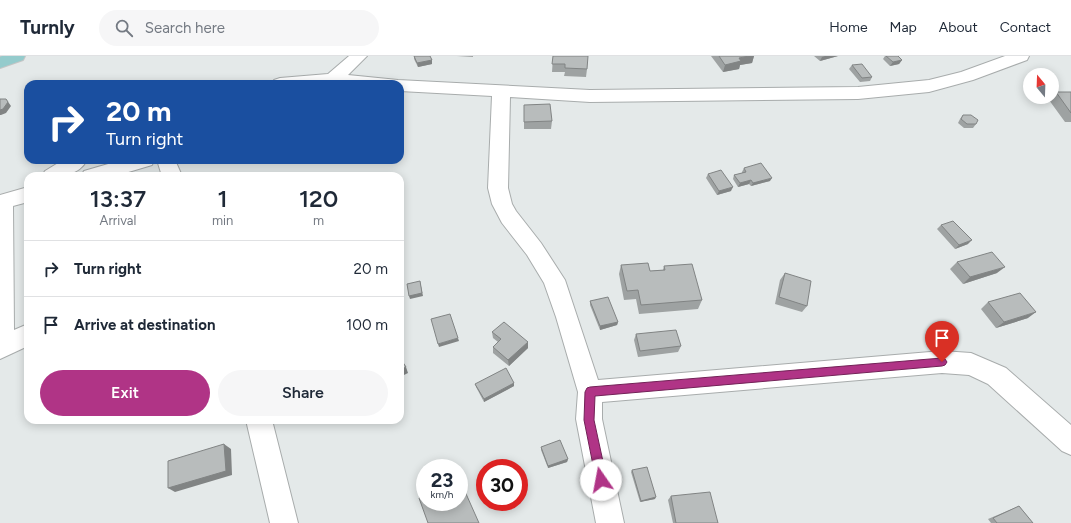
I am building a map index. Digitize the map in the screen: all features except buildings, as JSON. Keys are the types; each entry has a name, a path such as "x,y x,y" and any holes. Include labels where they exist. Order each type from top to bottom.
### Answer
{"main road":[{"path":"0,63 17,56"}],"street":[{"path":"333,79 359,56"},
{"path":"404,85 590,96 858,94 929,86 967,76 1021,56"},
{"path":"322,80 345,80"},
{"path":"501,92 498,188 502,204 509,218 534,249 554,280 590,392 589,420 610,523"},
{"path":"58,172 72,164"},
{"path":"104,172 132,164"},
{"path":"2,348 16,198"},
{"path":"2,348 24,336"},
{"path":"590,392 942,362 971,364 997,376 1071,442"},
{"path":"260,424 284,523"}],"route":[{"path":"601,480 589,420 590,392 942,362"}]}
